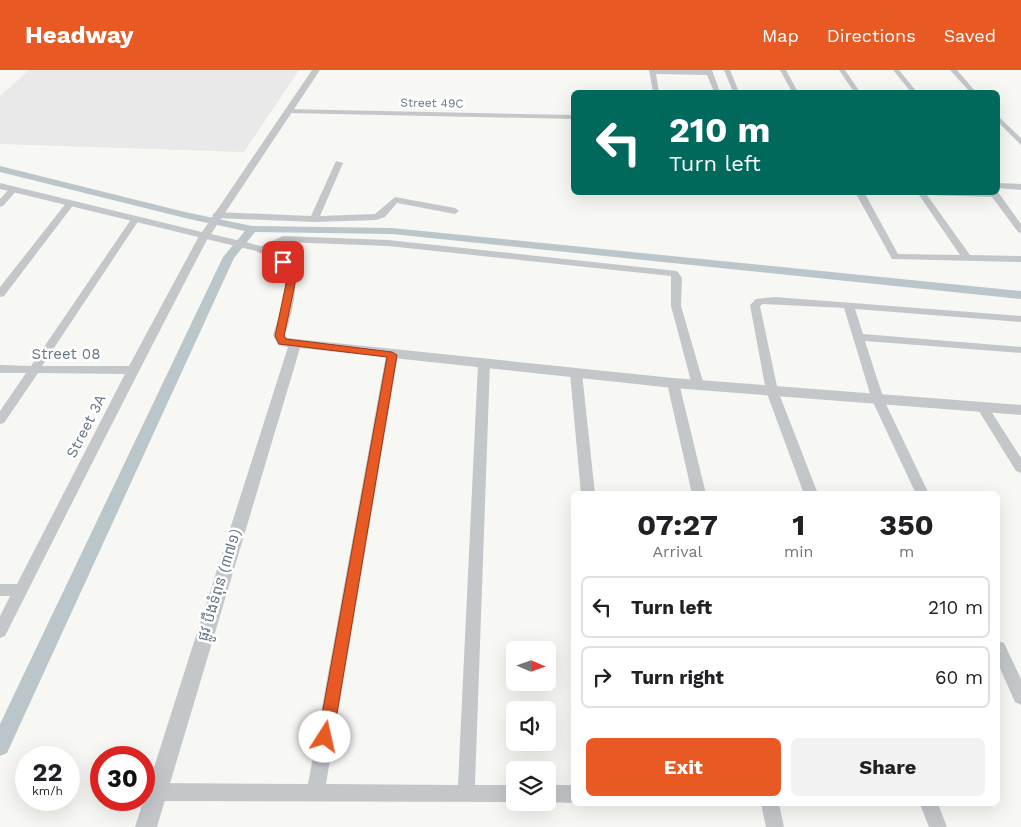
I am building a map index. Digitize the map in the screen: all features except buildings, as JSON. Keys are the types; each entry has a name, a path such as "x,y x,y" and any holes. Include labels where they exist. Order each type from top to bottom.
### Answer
{"street":[{"path":"204,236 316,70"},
{"path":"783,70 794,90"},
{"path":"842,70 855,90"},
{"path":"896,70 912,90"},
{"path":"952,70 971,90"},
{"path":"656,90 652,71 728,72 735,90"},
{"path":"710,72 716,90"},
{"name":"Street 49C","path":"289,111 571,117"},
{"path":"1001,127 1021,127"},
{"path":"1001,127 1021,143"},
{"path":"314,219 339,163"},
{"path":"0,186 260,249 276,257 288,268 292,279 280,336 282,342 392,355 698,385 1021,410"},
{"path":"1000,190 1021,186"},
{"path":"0,204 14,189"},
{"path":"861,195 895,257 1021,259"},
{"path":"924,195 967,258"},
{"path":"998,195 1021,230"},
{"path":"214,219 376,217 382,215 395,200 455,211"},
{"path":"0,294 70,204"},
{"path":"0,420 135,220"},
{"name":"Street 3A","path":"0,631 133,370 204,236"},
{"path":"260,249 284,240 369,241 674,274 677,278 676,306 698,385"},
{"path":"810,491 772,391 755,305 760,301 775,300 1021,319"},
{"path":"849,307 878,400 922,491"},
{"path":"857,337 1021,350"},
{"name":"ផ្លូវ បឹងទំពុន (៣៧១)","path":"146,827 294,344"},
{"path":"316,794 392,355"},
{"path":"466,794 484,363"},
{"name":"Street 08","path":"0,369 133,370"},
{"path":"576,373 588,491"},
{"path":"673,382 698,491"},
{"path":"983,408 1021,468"},
{"path":"0,590 22,590"},
{"path":"1000,652 1021,697"},
{"path":"156,792 506,794"},
{"path":"556,794 571,794"},
{"path":"770,806 775,827"},
{"path":"930,806 938,827"}],"shaded area":[{"path":"29,70 299,70 244,152 0,144 0,96"}],"waterway":[{"path":"0,169 185,215 252,229"},
{"path":"0,746 229,257 252,229"},
{"path":"252,229 392,231 1021,295"}],"route":[{"path":"283,262 288,268 292,279 280,336 282,342 392,355 325,737"}]}
